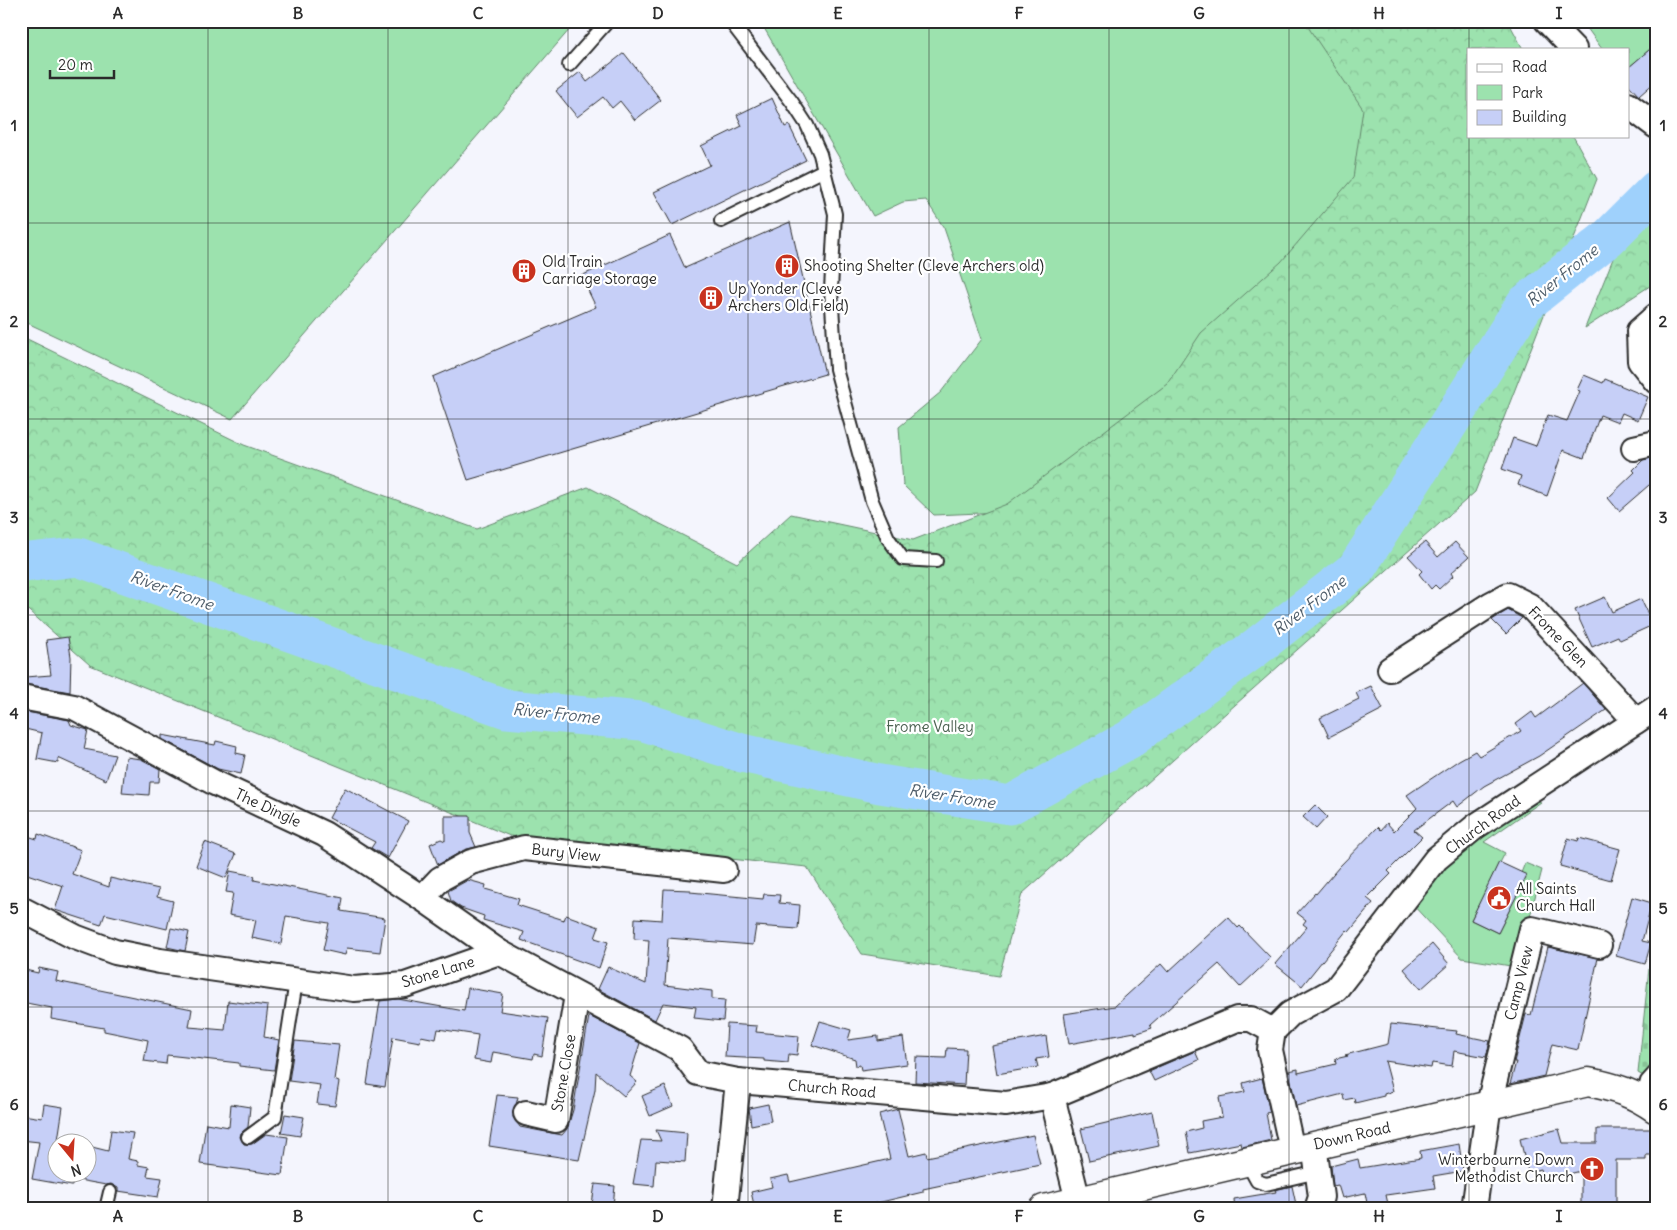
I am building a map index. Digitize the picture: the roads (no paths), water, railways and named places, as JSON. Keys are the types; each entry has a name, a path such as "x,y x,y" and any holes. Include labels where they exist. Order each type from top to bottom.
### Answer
{"street":[{"path":"1548,21 1573,48"},
{"path":"1630,106 1656,126"},
{"path":"1656,316 1639,331 1640,361 1656,381"},
{"name":"Frome Glen","path":"1390,669 1508,595 1530,606 1636,721"},
{"name":"The Dingle","path":"21,697 74,707 215,783 324,834 422,898 499,952"},
{"name":"Church Road","path":"738,1082 1006,1104 1052,1096 1237,1019 1251,1019 1273,1031 1290,1014 1336,989 1436,859 1476,826 1547,784 1656,708"},
{"name":"Bury View","path":"422,898 440,880 471,862 524,848 724,870"},
{"name":"Stone Lane","path":"21,909 75,937 115,952 160,962 354,989 405,985 499,952"},
{"name":"Camp View","path":"1489,1104 1532,929 1599,945"},
{"path":"499,952 680,1049 698,1073 738,1082 725,1209"},
{"name":"Stone Close","path":"526,1113 556,1120 577,995"},
{"path":"1273,1031 1270,1050 1321,1197 1316,1209"},
{"name":"Down Road","path":"1044,1209 1246,1161 1308,1156 1489,1104 1588,1082 1619,1088 1649,1104"},
{"path":"1052,1096 1078,1201"},
{"path":"1474,1209 1489,1104"}],"lane":[{"path":"568,65 608,21"},
{"path":"730,21 807,125 820,154 822,171 835,214 831,290 836,369 872,501 888,538 903,560 936,561"},
{"path":"721,221 822,171"},
{"path":"248,1137 275,1118 296,981"},
{"path":"1649,1104 1647,1081 1656,1071"},
{"path":"106,1209 110,1192"}],"waterway":[{"name":"River Frome","path":"21,563 78,557 507,709 641,721 742,753 880,784 1010,805 1130,739 1255,648 1356,569 1525,304 1608,238 1656,190"}],"place":[{"name":"Shooting Shelter (Cleve Archers old)","path":"787,266"},
{"name":"Old Train Carriage Storage","path":"524,271"},
{"name":"Up Yonder (Cleve Archers Old Field)","path":"711,298"},
{"name":"All Saints Church Hall","path":"1499,898"},
{"name":"Winterbourne Down Methodist Church","path":"1592,1169"}],"park label":[{"name":"Frome Valley","path":"930,727"}]}
